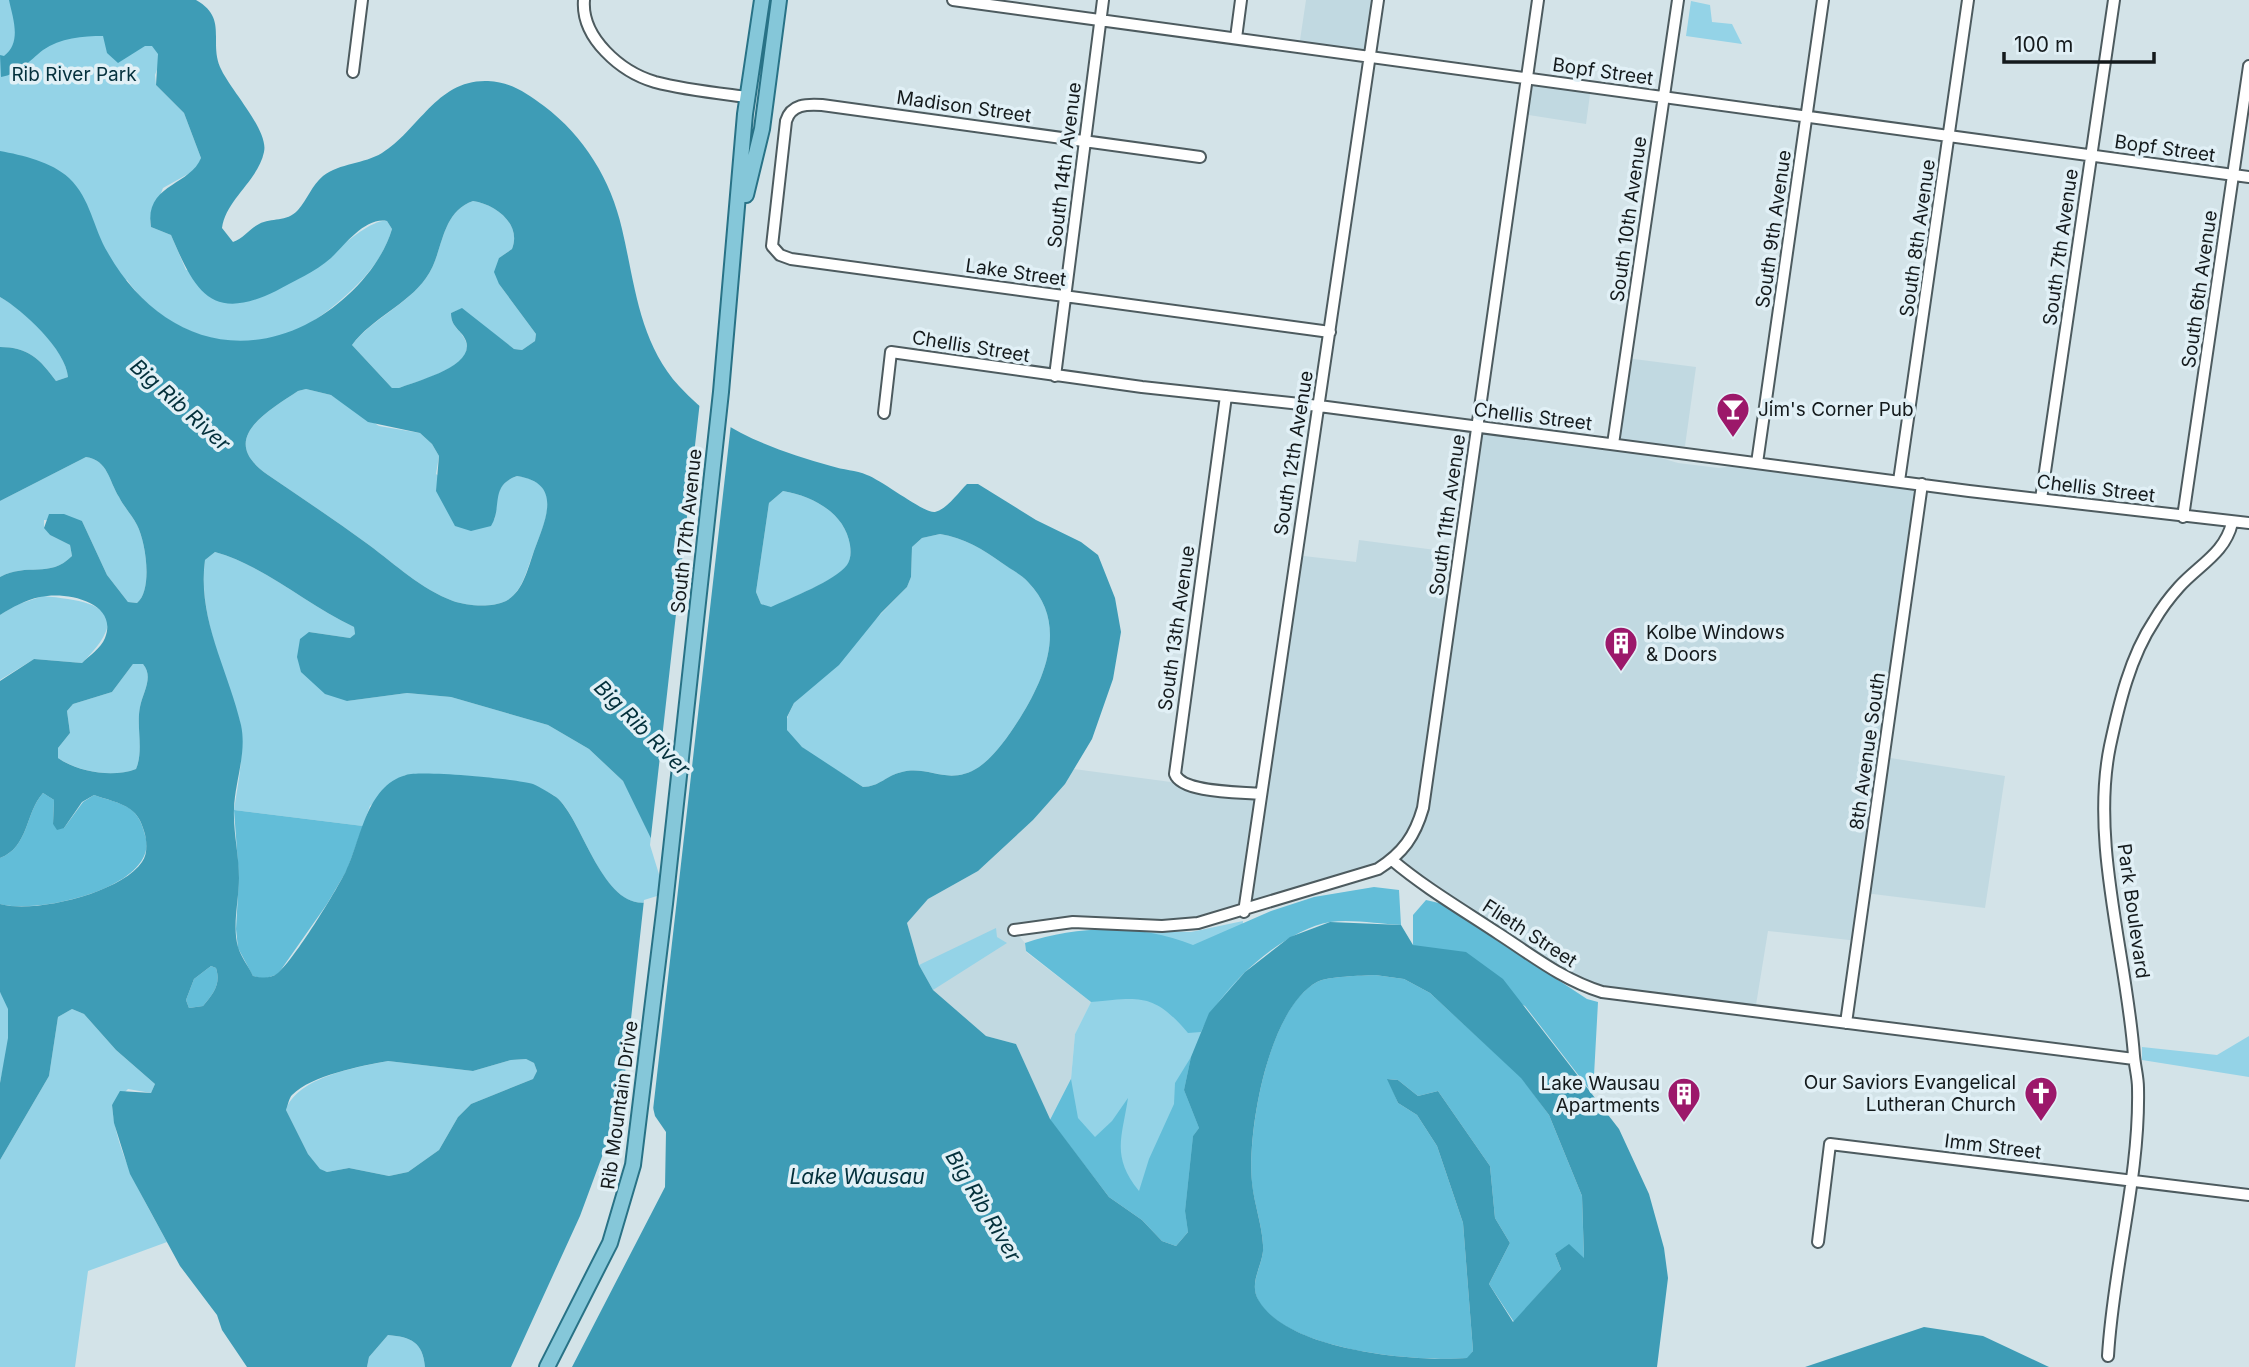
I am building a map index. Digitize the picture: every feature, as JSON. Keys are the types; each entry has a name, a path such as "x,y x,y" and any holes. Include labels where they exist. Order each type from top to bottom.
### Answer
{"main road":[{"name":"South 17th Avenue","path":"673,832 721,392 748,97 762,0"},
{"name":"South 17th Avenue","path":"737,234 762,129 779,0"},
{"name":"Rib Mountain Drive","path":"547,1367 616,1230 628,1187 673,832"}],"street":[{"path":"353,72 362,0"},
{"path":"584,0 590,30 614,57 652,81 748,97"},
{"name":"Bopf Street","path":"960,0 2249,177"},
{"name":"South 14th Avenue","path":"1055,376 1103,0"},
{"path":"1236,38 1241,0"},
{"name":"South 12th Avenue","path":"1244,912 1378,0"},
{"name":"South 11th Avenue","path":"1392,860 1409,843 1423,808 1538,0"},
{"name":"South 10th Avenue","path":"1613,444 1678,0"},
{"name":"South 9th Avenue","path":"1757,463 1823,0"},
{"name":"South 8th Avenue","path":"1899,481 1968,0"},
{"name":"South 7th Avenue","path":"2041,499 2113,0"},
{"name":"South 6th Avenue","path":"2183,517 2249,66"},
{"name":"Madison Street","path":"779,177 787,115 805,105 1200,157"},
{"name":"Lake Street","path":"779,177 771,239 773,249 782,257 1330,332"},
{"name":"Chellis Street","path":"884,413 891,352 1055,376 1319,405 2232,523"},
{"name":"South 13th Avenue","path":"1226,396 1175,774 1180,783 1191,787 1260,794"},
{"name":"8th Avenue South","path":"1846,1023 1922,484"},
{"path":"2232,523 2249,523"},
{"name":"Park Boulevard","path":"2108,1356 2110,1312 2130,1180 2138,1104 2125,967 2109,877 2106,810 2109,750 2123,693 2146,636 2179,587 2222,547 2232,523"},
{"path":"1014,930 1073,922 1180,925 1244,912 1364,875 1392,860"},
{"name":"Flieth Street","path":"1392,860 1418,882 1576,983 1602,992 2134,1059"},
{"name":"Imm Street","path":"1818,1242 1830,1144 2249,1195"}],"shaded area":[{"path":"1306,0 1378,0 1370,56 1299,47"},
{"path":"1527,78 1591,87 1586,124 1522,114"},
{"path":"1626,358 1696,367 1685,446 1617,445 1678,463 1719,468 1757,463 1922,484 1884,757 2005,776 1985,908 1865,893 1858,941 1768,931 1755,1011 1622,994 1553,967 1392,860 1198,923 1095,922 1015,931 1025,943 1026,952 1091,1002 1075,1034 1071,1079 1050,1120 1016,1044 986,1036 933,990 919,965 907,923 928,899 978,871 1033,820 1074,769 1260,794 1295,555 1356,562 1359,540 1451,552 1460,549 1477,426 1613,444"},
{"path":"43,793 54,800 53,824 64,828 83,802 94,795 129,808 140,820 145,835 145,853 135,869 116,883 66,901 40,905 0,904 0,858 9,853 22,838"},
{"path":"234,810 363,826 347,870 327,904 278,974 264,979 253,976 238,948 236,929 239,877"},
{"path":"1374,887 1399,890 1401,925 1338,921 1311,927 1292,937 1273,949 1237,980 1210,1015 1201,1032 1188,1033 1166,1011 1146,1001 1122,999 1091,1002 1026,951 1025,943 1046,937 1109,929 1152,933 1193,945 1271,911 1314,897"},
{"path":"1426,900 1443,904 1587,999 1598,1002 1593,1094 1525,1006 1413,945 1413,915"},
{"path":"211,966 216,968 217,974 217,984 213,992 203,1006 189,1008 186,1000 194,979"},
{"path":"1375,975 1404,979 1430,993 1521,1077 1549,1115 1582,1196 1584,1259 1555,1254 1561,1269 1514,1322 1489,1284 1510,1243 1495,1218 1490,1166 1438,1091 1418,1096 1398,1080 1388,1079 1398,1103 1417,1115 1437,1146 1463,1223 1473,1351 1468,1358 1387,1355 1325,1342 1297,1332 1275,1319 1256,1295 1263,1245 1254,1199 1251,1161 1257,1104 1274,1044 1285,1017 1300,996 1317,982 1336,977"},
{"path":"1191,1057 1184,1090 1199,1128 1193,1136 1185,1211 1188,1232 1176,1246 1162,1241 1142,1220 1109,1197 1050,1120 1071,1079 1078,1118 1095,1137 1112,1121 1128,1098 1121,1136 1122,1157 1130,1179 1139,1191 1149,1159 1174,1104 1175,1083"}],"green space":[{"name":"Rib River Park","path":"0,0 157,0 160,61 155,75 156,85 184,113 201,158 197,169 163,188 150,221 151,227 171,235 186,270 263,279 298,279 368,227 387,221 392,229 373,267 343,298 305,326 279,338 236,342 194,333 175,323 141,297 127,280 0,261"},
{"path":"1691,1 1710,5 1712,22 1732,24 1742,44 1686,36"},
{"path":"473,201 490,206 510,224 514,240 512,249 499,258 499,284 536,334 535,341 522,350 514,349 461,309 451,313 453,322 466,342 462,359 443,372 392,388 352,345 369,327 418,288 432,268 448,224 462,207"},
{"path":"0,297 32,321 52,343 60,355 68,377 56,381 44,366 26,352 0,347"},
{"path":"306,389 331,395 379,426 420,433 432,444 439,456 436,474 495,519 501,487 510,479 517,476 541,486 548,505 546,516 517,592 506,601 480,606 459,603 441,596 409,576 253,462 246,450 246,438 252,427 273,408 298,391"},
{"path":"86,457 99,462 107,472 140,533 145,554 146,577 142,597 137,603 128,602 107,575 82,521 44,520 44,527 50,535 70,545 72,556 63,563 46,569 20,571 0,577 0,501"},
{"path":"783,491 816,502 835,515 847,534 850,556 847,566 841,572 771,608 761,604 756,592 769,503"},
{"path":"940,534 965,541 980,549 1028,582 1040,598 1047,615 1050,632 1045,667 1029,702 1007,738 979,767 968,773 949,776 922,771 902,772 863,787 800,745 787,730 787,719 794,703 907,587 911,577 912,547 922,538"},
{"path":"215,552 269,576 354,627 355,634 350,638 309,632 347,701 407,693 451,697 548,725 589,749 623,781 631,796 661,859 666,884 660,898 641,903 624,897 610,884 577,826 556,797 525,784 483,777 405,775 370,806 363,826 234,810 242,739 239,719 230,697 207,611 205,560"},
{"path":"43,596 93,605 103,611 107,620 106,631 82,663 34,659 0,680 0,615 16,605"},
{"path":"133,664 143,664 148,674 139,714 139,754 136,769 117,773 96,772 76,767 58,758 58,748 70,733 67,711 73,704 112,692"},
{"path":"1243,921 1238,981 1188,1232 1050,1120 1071,1079 1075,1034 1091,1002 1103,929 1191,932"},
{"path":"996,928 997,937 1007,943 933,990 919,965"},
{"path":"0,992 6,1001 10,1024 0,1083"},
{"path":"72,1009 84,1014 116,1050 155,1084 151,1093 128,1089 112,1105 125,1159 167,1242 88,1271 75,1367 0,1367 0,1160 49,1076 58,1017"},
{"path":"2249,1036 2249,1077 2142,1060 2142,1047 2217,1055"},
{"path":"526,1059 534,1063 537,1071 533,1079 471,1104 458,1117 439,1150 408,1172 389,1176 349,1168 327,1172 320,1170 308,1154 286,1110 302,1089 315,1082 330,1075 388,1061 473,1071 511,1060"},
{"path":"388,1335 414,1342 422,1352 425,1367 367,1367 369,1357"}],"water":[{"path":"9,0 196,0 206,7 215,22 220,67 255,122 264,143 261,162 225,218 222,228 233,242 259,224 293,214 323,176 382,153 455,88 488,81 518,89 544,106 572,131 594,160 617,211 640,312 655,351 679,386 695,402 749,437 810,460 867,475 930,511 944,508 967,484 978,484 1036,520 1081,542 1098,555 1115,598 1121,632 1113,679 1092,739 1065,784 1033,820 978,871 928,899 907,923 919,965 933,990 986,1036 1016,1044 1050,1119 1109,1197 1142,1220 1162,1241 1176,1246 1188,1232 1185,1211 1193,1136 1199,1128 1184,1090 1191,1057 1209,1013 1245,972 1290,937 1330,922 1401,925 1413,945 1466,952 1503,979 1619,1129 1649,1194 1664,1248 1668,1278 1657,1367 572,1367 665,1187 666,1132 655,1116 651,1099 615,1097 607,1143 580,1216 511,1367 425,1367 422,1352 414,1342 388,1335 369,1357 367,1367 247,1367 222,1330 217,1315 180,1266 130,1174 114,1123 112,1105 120,1091 151,1093 155,1084 116,1050 84,1014 72,1009 58,1017 49,1076 0,1160 0,1083 8,1038 8,1009 0,992 0,904 34,906 97,892 131,873 144,859 146,847 145,835 135,814 126,807 94,795 82,802 64,828 57,830 53,824 54,800 43,793 22,838 9,853 0,858 0,681 34,659 82,663 103,642 107,626 104,616 97,608 76,598 63,596 35,598 0,615 0,577 20,571 55,567 72,556 70,545 50,535 44,528 49,514 64,514 82,521 107,575 128,602 137,603 142,597 146,566 137,525 121,501 107,472 93,459 86,457 0,501 0,347 26,352 44,366 56,381 68,377 60,355 52,343 20,311 0,297 0,151 45,163 69,178 87,204 108,253 125,279 145,301 168,319 192,331 219,339 246,341 275,336 319,317 346,297 369,272 379,258 392,229 387,221 371,223 318,268 254,300 236,304 221,302 208,296 188,272 171,235 151,227 154,202 169,187 188,175 201,158 184,113 156,85 158,54 152,46 145,46 118,63 107,53 103,36 80,37 50,46 19,70 1,77 0,55 4,56 10,50 15,37","holes":["473,201 490,206 510,224 514,240 512,249 499,258 494,272 499,284 536,334 535,341 522,350 514,349 462,308 451,313 455,326 466,341 462,358 442,372 399,388 392,388 352,345 426,278 454,215","306,389 331,395 368,422 420,433 432,444 439,456 436,491 455,526 471,531 491,526 500,491 508,480 517,476 541,486 546,495 546,516 527,572 517,592 506,601 480,606 441,596 268,475 253,462 246,450 246,438 252,427 298,391","783,491 816,502 835,515 847,534 850,548 849,560 841,571 823,583 771,607 761,604 756,592 769,503","940,534 949,536 980,549 1022,576 1040,598 1047,615 1049,650 1038,685 1020,718 997,751 979,767 968,773 948,776 921,771 902,772 863,787 802,747 787,730 787,717 794,703 839,665 881,613 907,587 911,577 912,547 922,538","215,552 269,576 354,627 355,634 350,638 309,632 300,639 297,657 301,672 325,694 347,701 407,693 451,697 548,725 589,749 623,781 661,859 666,884 660,898 641,903 625,897 598,867 567,809 556,797 536,785 469,776 406,775 393,781 373,802 346,871 294,954 275,975 266,978 253,976 239,951 236,939 239,878 234,809 242,756 241,725 209,623 204,582 205,560","133,664 143,664 148,679 139,714 139,754 136,769 117,773 96,772 75,767 58,758 58,748 70,733 67,711 73,704 112,692","211,966 216,968 216,988 203,1006 189,1008 186,1000 194,979","1375,975 1404,979 1430,993 1521,1078 1549,1115 1582,1196 1584,1258 1569,1244 1555,1254 1561,1269 1513,1322 1489,1284 1510,1243 1495,1218 1490,1166 1438,1091 1418,1096 1398,1080 1387,1079 1398,1103 1417,1115 1437,1146 1463,1223 1473,1351 1467,1358 1386,1355 1324,1342 1297,1332 1274,1318 1256,1294 1263,1245 1253,1190 1251,1160 1257,1104 1264,1073 1285,1018 1300,996 1317,982 1336,977","526,1059 534,1063 537,1071 533,1079 471,1104 458,1117 439,1150 408,1172 389,1176 349,1168 327,1172 320,1169 308,1154 286,1110 291,1096 324,1077 388,1061 473,1071 511,1060"]},
{"path":"1924,1327 1983,1336 2049,1367 1805,1367"}],"pier":[{"path":"700,401 731,424 652,1119 648,1102 622,1101 644,900 657,896 662,884 650,845"}],"place":[{"name":"Jim's Corner Pub","path":"1733,439"},
{"name":"Kolbe Windows & Doors","path":"1621,673"},
{"name":"Our Saviors Evangelical Lutheran Church","path":"2041,1123"},
{"name":"Lake Wausau Apartments","path":"1684,1124"}],"water label":[{"name":"Big Rib River","path":"180,405"},
{"name":"Big Rib River","path":"642,728"},
{"name":"Lake Wausau","path":"857,1177"},
{"name":"Big Rib River","path":"983,1206"}]}
